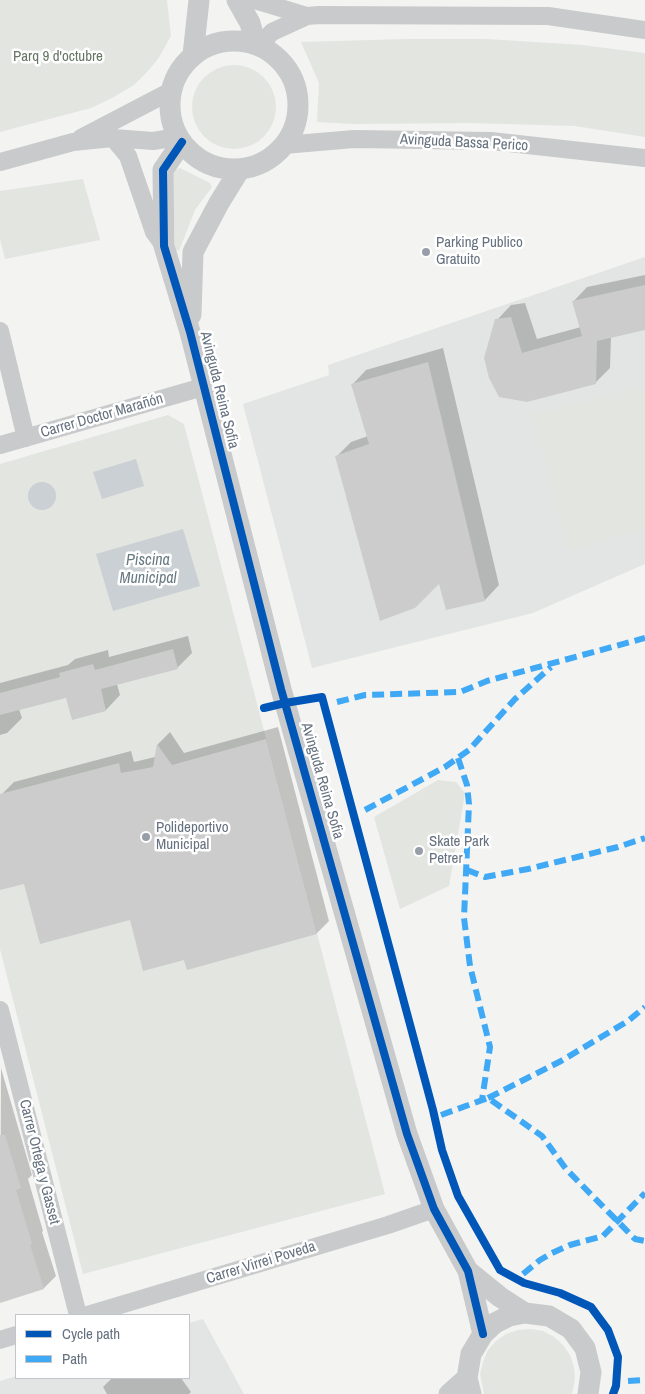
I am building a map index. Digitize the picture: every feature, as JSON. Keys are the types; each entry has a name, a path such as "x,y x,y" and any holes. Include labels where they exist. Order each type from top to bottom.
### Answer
{"street":[{"path":"193,55 199,0"},
{"path":"238,0 250,23 258,45"},
{"path":"254,0 307,16 449,8 548,16 645,30"},
{"path":"258,45 272,32 307,16"},
{"path":"243,41 258,45 276,56 288,72 296,90 298,109 294,128 284,145 264,162 240,169 224,168 208,163 193,155 180,139 171,115 171,91 179,71 193,55 217,43 243,41"},
{"path":"74,142 171,91"},
{"path":"0,162 74,142 113,138 153,141 180,139"},
{"name":"Avinguda Reina Sofia","path":"113,138 128,156 154,232 164,246"},
{"name":"Avinguda Reina Sofia","path":"180,139 163,170 164,246 190,332 288,712 407,1134 434,1209 468,1271 483,1334"},
{"name":"Avinguda Bassa Perico","path":"284,145 354,139 491,142 645,158"},
{"name":"Avinguda Reina Sofia","path":"190,332 193,252 219,202 240,169"},
{"path":"0,331 26,438"},
{"name":"Carrer Doctor Marañón","path":"0,445 203,387"},
{"name":"Carrer Ortega y Gasset","path":"0,1010 78,1314"},
{"name":"Carrer Virrei Poveda","path":"90,1314 388,1226 434,1209"},
{"name":"Avinguda Reina Sofia","path":"468,1271 500,1297 525,1313"},
{"path":"449,1394 469,1386 471,1354 483,1334 495,1323 509,1316 525,1313 549,1316 570,1329 585,1348 591,1372 588,1394"},
{"path":"0,1340 15,1335"}],"shaded area":[{"path":"645,257 645,564 533,613 312,668 243,404 329,375 328,365"},
{"path":"203,1319 244,1394 0,1394 0,1381 15,1376 15,1379 190,1379 190,1323"}],"green space":[{"name":"Parq 9 d'octubre","path":"0,0 167,0 171,36 158,59 146,73 134,85 112,98 91,108 0,132"},
{"path":"486,39 582,45 645,53 645,137 575,126 317,122 319,83 301,42"},
{"path":"234,65 250,68 264,77 273,91 276,107 273,123 264,137 250,146 234,149 218,146 204,137 195,123 192,107 195,91 204,77 218,68"},
{"path":"180,168 210,183 212,187 195,210 179,251 175,250 173,171"},
{"path":"83,179 100,240 5,259 0,239 0,191"},
{"path":"645,385 645,529 568,550 532,415"},
{"name":"Polideportivo Municipal","path":"168,415 184,424 385,1194 83,1274 0,949 0,464"},
{"name":"Skate Park Petrer","path":"438,780 456,782 465,793 449,886 400,909 374,817"},
{"path":"530,1329 543,1331 554,1337 570,1355 575,1379 572,1394 484,1394 480,1374 488,1350 506,1334"}],"water":[{"path":"136,459 144,486 102,499 93,472"},
{"path":"42,482 52,486 56,496 52,506 42,510 32,506 28,496 32,486"},
{"name":"Piscina Municipal","path":"183,529 200,586 113,611 96,554"}],"building":[{"path":"645,285 645,330 597,341 596,384 527,402 499,397 489,378 484,358 495,319 511,317 522,353 582,336 572,301"},
{"path":"428,362 485,601 446,610 439,584 415,608 380,621 335,456 369,444 351,384"},
{"path":"173,649 178,669 101,689 106,711 72,720 66,698 0,715 0,693 60,677 59,673 93,664 95,670"},
{"path":"266,739 317,934 187,970 184,960 143,971 130,920 40,944 24,884 0,890 0,794 119,763 121,773 153,767 157,744 172,765"},
{"path":"0,1135 5,1135 21,1188 16,1190 44,1289 0,1303"}],"marked path":[{"path":"337,702 365,695 460,692 487,681 645,638"},
{"path":"365,810 445,767 469,750 515,699 551,667"},
{"path":"458,758 467,785 469,804 464,918 470,966 490,1047 482,1100"},
{"path":"467,870 485,877 528,869 618,847 645,838"},
{"path":"488,1098 561,1061 628,1021 645,1007"},
{"path":"441,1115 488,1098 542,1136 566,1169 635,1239 645,1241"},
{"path":"523,1274 552,1253 570,1245 603,1236 645,1193"},
{"path":"628,1381 645,1380"}],"cycle path":[{"path":"182,142 163,170 164,246 190,332 281,689 407,1134 434,1209 468,1271 483,1334"},
{"path":"264,708 322,697 433,1110 442,1150 458,1196 500,1270 524,1283 560,1293 591,1307 608,1330 618,1357 616,1386 613,1394"}],"place":[{"name":"Parking Publico Gratuito","path":"426,252"},
{"name":"Polideportivo Municipal","path":"146,837"},
{"name":"Skate Park Petrer","path":"419,851"}]}
